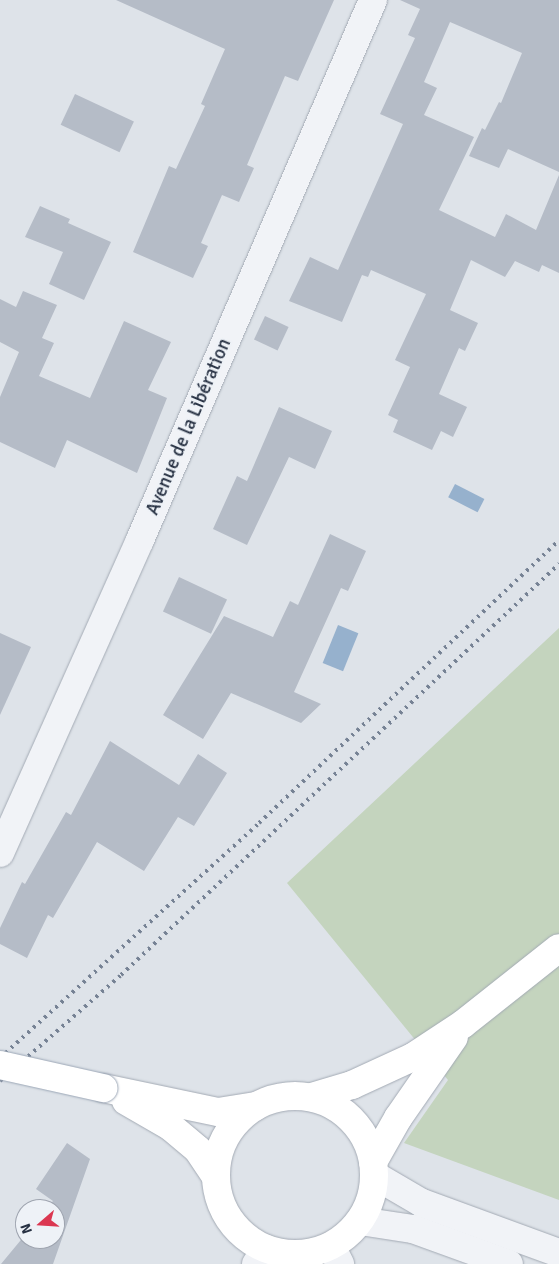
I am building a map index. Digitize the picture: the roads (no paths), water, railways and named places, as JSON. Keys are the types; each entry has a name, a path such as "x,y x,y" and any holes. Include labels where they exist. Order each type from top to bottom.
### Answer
{"main road":[{"path":"463,1024 398,1118 374,1168 369,1204 360,1221 336,1255 287,1254 261,1257 229,1220 219,1199 216,1175 218,1154 226,1135 239,1118 256,1106 274,1098 312,1097 352,1085 413,1057 463,1024 559,948"},
{"path":"0,1065 218,1112 256,1106"},
{"path":"103,1088 171,1127 198,1150 216,1175"},
{"path":"312,1097 334,1105 352,1120 366,1139 374,1168"}],"street":[{"name":"Avenue de la Libération","path":"0,853 140,540 373,0"},
{"path":"374,1168 422,1203 559,1254"},
{"path":"360,1221 413,1229 509,1264"}],"water":[{"path":"455,484 484,499 478,512 448,497"},
{"path":"338,625 358,633 343,671 323,663"}],"railway":[{"path":"0,1058 259,823 559,540"},
{"path":"0,1081 121,975 559,564"}]}
